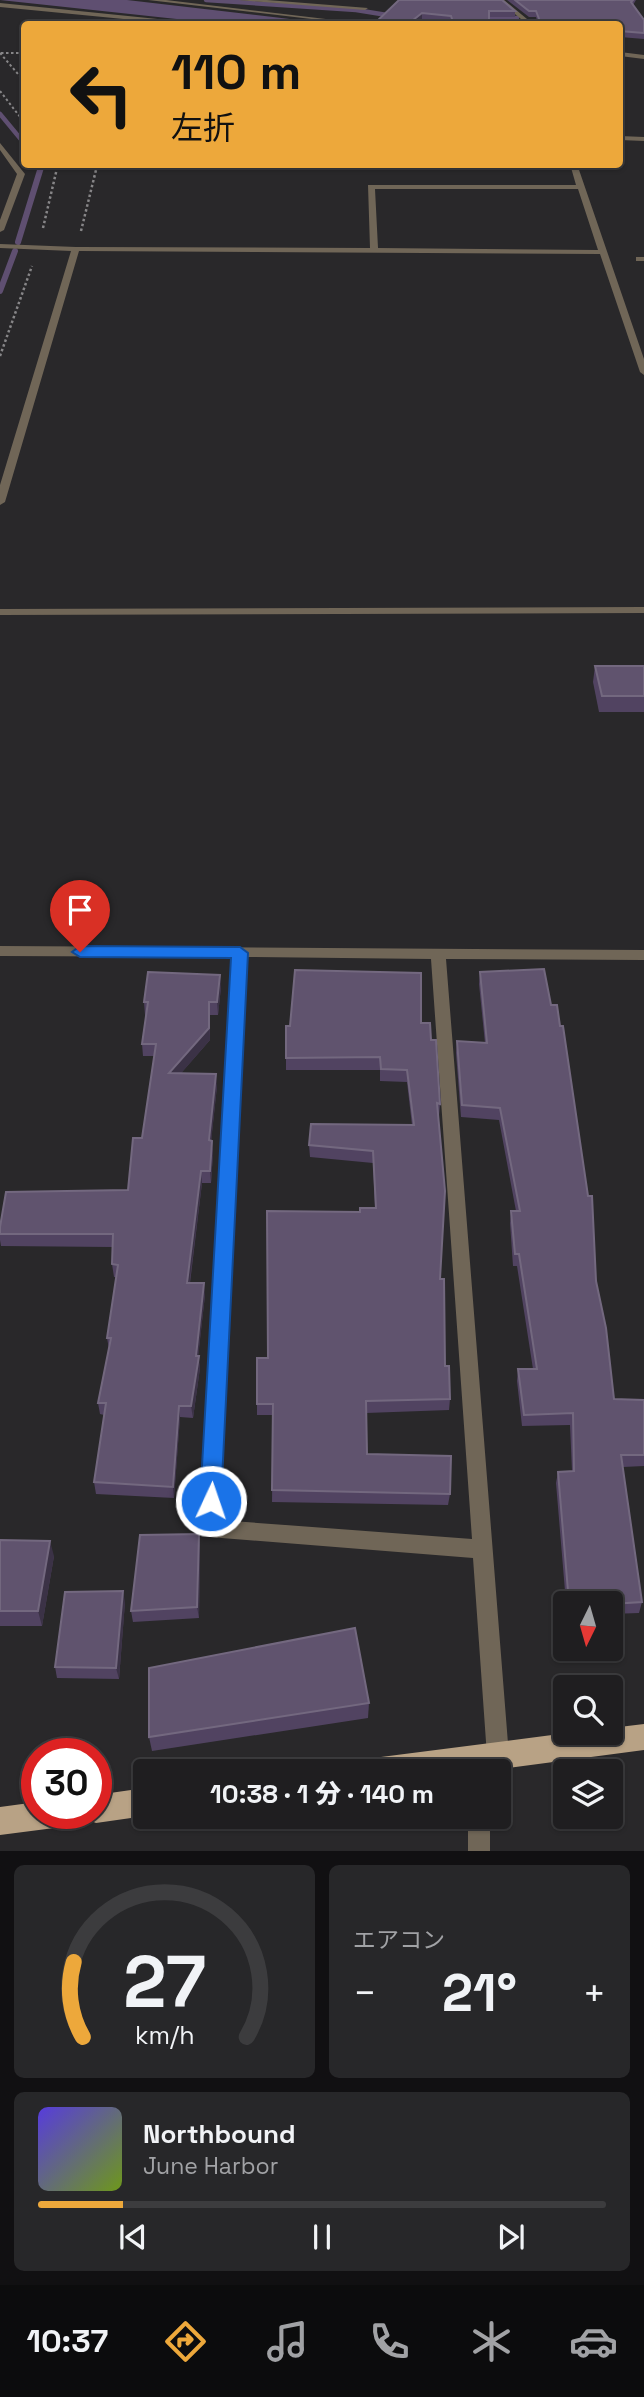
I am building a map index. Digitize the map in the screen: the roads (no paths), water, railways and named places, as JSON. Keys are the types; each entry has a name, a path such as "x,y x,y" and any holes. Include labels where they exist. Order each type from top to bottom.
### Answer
{"main road":[{"path":"505,1759 644,1737"},
{"path":"112,1806 133,1803"},
{"path":"0,1821 21,1818"}],"street":[{"path":"151,0 337,21"},
{"path":"241,0 364,10"},
{"path":"334,0 364,10"},
{"path":"501,0 526,21"},
{"path":"0,5 157,21"},
{"path":"356,21 364,10"},
{"path":"623,54 644,57"},
{"path":"623,138 644,139"},
{"path":"0,145 21,174 0,229"},
{"path":"574,168 644,372"},
{"path":"374,251 371,187 581,187"},
{"path":"0,246 76,249 603,252"},
{"path":"0,502 76,249"},
{"path":"0,612 644,610"},
{"path":"0,951 644,955"},
{"path":"240,953 209,1528 482,1549"},
{"path":"438,954 482,1549 486,1759"},
{"path":"479,1829 479,1851"}],"waterway":[{"path":"206,0 356,10 418,20 448,19"},
{"path":"475,19 517,18"},
{"path":"0,114 21,139"},
{"path":"18,242 41,168"},
{"path":"0,291 15,251"}]}
